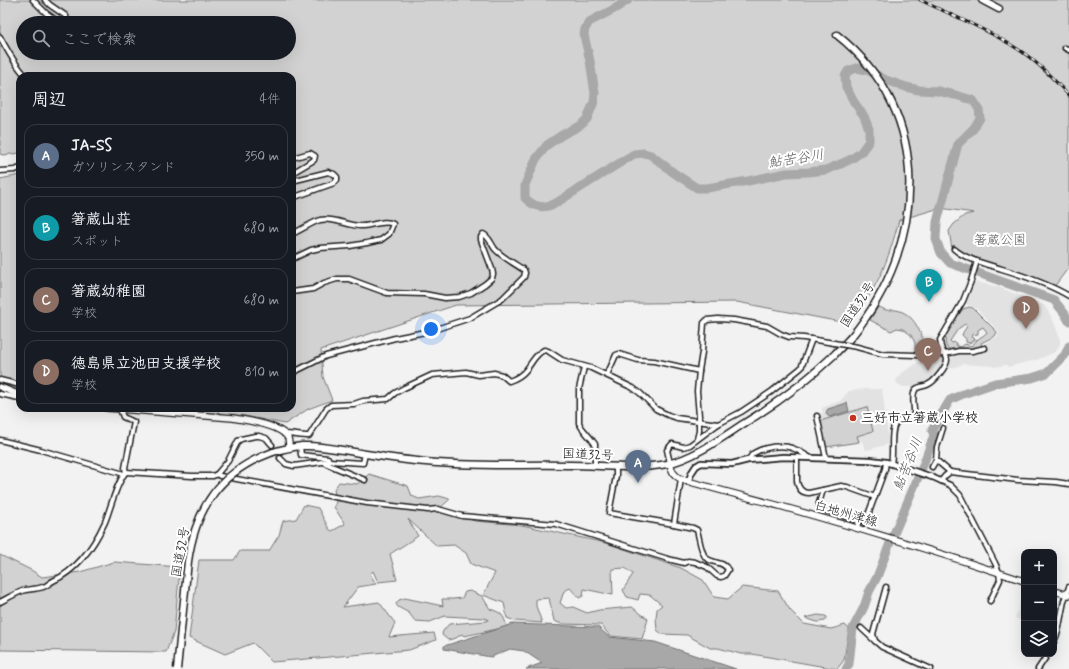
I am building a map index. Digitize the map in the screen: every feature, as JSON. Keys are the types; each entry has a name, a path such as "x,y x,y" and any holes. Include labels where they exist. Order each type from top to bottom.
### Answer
{"main road":[{"path":"982,0 999,9"},
{"name":"国道32号","path":"177,669 188,561 197,523 210,498 221,485 228,478 253,461 273,452 300,446 323,447 412,461 462,465 595,465 616,467 647,466 670,463 691,455 711,444 768,409 803,383 824,364 851,337 872,308 886,281 895,260 904,229 909,203 910,179 908,153 901,127 887,93 858,54 837,35"},
{"path":"0,388 16,393"},
{"path":"156,412 240,419 264,424 284,434 288,439 289,448"},
{"path":"670,463 672,472 675,476 681,479"},
{"name":"白地州津線","path":"681,479 857,528 1021,580"},
{"path":"1057,591 1068,595"}],"street":[{"path":"33,0 50,16"},
{"path":"46,0 66,16"},
{"path":"0,37 18,69 21,72"},
{"path":"296,157 310,154 315,156 314,160 296,171"},
{"path":"0,171 16,169"},
{"path":"296,180 328,172 337,177 337,180 334,183 296,197"},
{"path":"296,232 318,221 327,220 334,220 357,227 386,222 393,224 389,234 381,240 350,246 320,248 296,257"},
{"path":"296,291 313,289 324,283 337,279 349,279 387,293 424,294 444,298 459,297 471,293 492,278 493,274 490,263 481,240 483,234 487,236 501,254 524,270 525,273 524,277 502,299 470,318 430,331 395,338 326,356 296,371"},
{"path":"954,249 960,254 977,262 1058,289 1069,296"},
{"path":"865,523 885,469 891,463 894,424 914,415 915,391 918,388 931,383 940,374 947,360 942,350 940,340 959,310 967,293 977,262"},
{"path":"697,439 699,431 699,406 697,391 704,323 707,320 718,318 768,326 789,337 812,339 857,347 883,354 945,354 985,348"},
{"path":"670,463 667,450 669,446 672,444 684,447 690,444 718,424 741,412 765,396 801,368 812,339"},
{"path":"284,434 309,436 326,408 331,405 354,404 363,401 388,399 404,388 432,375 466,372 479,375 494,373 502,375 509,380 513,379 526,371 539,352 544,350 562,360 591,368 633,388 656,409 668,415 676,418 718,424"},
{"path":"607,376 616,355 618,354 638,360 654,361 699,371"},
{"path":"584,367 580,389 579,423 595,444 595,465"},
{"path":"0,380 16,384"},
{"path":"0,394 16,397"},
{"path":"0,602 19,592 44,587 56,580 69,571 86,554 97,538 125,473 134,422 123,417 121,412"},
{"path":"817,416 826,458"},
{"path":"932,467 936,460 937,447 943,428"},
{"path":"0,440 125,473 192,476 213,476 217,474 228,461 238,441 241,439 259,436 266,438 272,445"},
{"path":"300,446 301,454 328,458 326,461 327,464 365,480"},
{"path":"748,460 754,453 779,446 794,448 809,457"},
{"path":"280,458 286,464 294,466 326,461 363,463 365,454"},
{"path":"688,482 696,466 701,463 732,464 748,460 783,457 870,460 891,463 941,480 950,485 960,495 999,572 1000,580 990,601"},
{"path":"797,457 797,481 801,491 809,493 841,486 875,497"},
{"path":"936,460 950,472 1069,484"},
{"path":"217,474 220,476 367,503 428,510 438,508 462,516 556,524 668,559 684,563 688,561 695,562 707,567 717,576 724,576 728,570 727,567 709,560 705,556 697,530 674,524 609,513 616,476 616,467"},
{"path":"941,480 950,472"},
{"path":"674,524 681,479"},
{"path":"823,490 819,504 820,509 859,521 857,528"},
{"path":"875,641 873,634 886,587"},
{"path":"1057,634 1062,606 1068,595 1069,587"},
{"path":"861,628 882,647 932,669"},
{"path":"1038,669 1046,657"}],"shaded area":[{"path":"974,282 998,287 1045,306 1053,320 1060,340 1057,350 1039,359 1008,367 1007,365 994,367 964,364 949,369 946,368 954,354 960,352 972,353 986,350 983,345 997,337 999,332 976,308 966,304"},
{"path":"925,358 942,358 945,361 941,369 928,381 912,387 904,387 897,384 896,380 902,373"},
{"name":"三好市立箸蔵小学校","path":"882,389 889,444 867,450 865,449 862,441 826,447 818,416 823,413 822,408 840,401 849,391"},
{"path":"847,403 849,411 830,417 827,415 826,411 828,409"},
{"path":"1021,600 1021,621 1015,618"},
{"path":"1057,601 1061,602 1057,625"},
{"path":"513,624 598,627 609,637 655,642 736,669 526,669 542,663 524,651 510,649 491,657 444,649 444,646"}],"green space":[{"name":"箸蔵公園","path":"0,0 1069,0 1069,267 1054,287 967,256 952,249 949,231 954,224 965,215 974,213 940,208 899,220 891,248 880,276 866,301 846,323 737,302 456,305 321,350 323,377 332,400 308,409 285,424 245,416 194,412 296,412 296,72 16,72 16,153 0,154"},
{"path":"16,176 16,389 0,384 0,179"},
{"path":"878,307 887,310 896,310 907,314 918,327 925,344 938,348 937,352 918,353 915,350 915,343 911,335 903,329 897,328 891,331 870,320"},
{"path":"969,307 973,308 997,332 995,336 981,343 982,346 972,349 949,349 945,343 947,333 963,309","holes":["965,324 967,326 962,335 966,339 966,342 969,343 975,340 971,337 972,335 978,334 978,330 983,327 987,332 971,346 965,344 959,347 955,342 952,343 950,341 958,329"]},
{"path":"867,407 873,431 857,436 859,442 826,447 820,421"},
{"path":"369,474 408,486 412,496 419,499 439,496 450,499 439,509 475,521 522,525 606,543 681,568 703,580 714,597 728,599 742,587 778,591 790,610 804,624 831,629 845,625 849,629 844,660 837,669 752,654 741,654 718,648 710,648 687,635 662,634 657,630 656,618 657,609 662,605 650,595 640,594 638,600 627,597 623,590 633,574 625,568 612,569 613,595 584,589 583,596 579,598 570,588 564,591 560,603 566,608 573,607 587,613 599,610 632,607 648,619 642,639 610,636 601,625 562,624 554,621 549,598 536,599 536,606 542,623 515,621 507,618 504,603 483,595 495,573 471,564 466,553 454,545 437,546 408,519 418,536 390,554 397,580 378,582 373,571 370,574 376,584 358,587 343,607 379,602 395,623 389,637 434,633 436,640 409,650 272,662 253,643 225,654 189,638 199,560 234,560 240,551 269,551 279,535 283,521 296,519 304,505 318,508 329,529 332,531 345,524 334,507 336,502 334,489 339,482 357,484"},
{"path":"0,555 42,577 80,572 114,562 180,567 174,632 166,652 0,650"},
{"path":"470,591 482,596 490,609 502,615 507,627 464,636 462,634 456,638 448,640 442,635 443,631 449,624 487,621 488,619 445,616 430,622 415,621 409,613 398,607 396,604 399,600 405,598 443,606 442,599 462,598 465,592"},
{"path":"818,615 827,617 825,621 817,622 805,618"}],"waterway":[{"name":"鮎苦谷川","path":"628,0 589,22 585,29 584,35 595,93 594,102 587,119 581,125 547,145 536,159 525,185 525,198 532,204 544,207 556,203 634,154 644,153 651,155 674,173 697,188 707,188 786,173 826,170 853,158 861,152 869,141 869,129 864,116 846,87 845,76 848,71 857,68 867,70 886,80 906,87 919,90 938,91 973,100 979,109 980,118 974,128 958,144 937,222 936,239 941,253 950,263 1054,300 1069,321"},
{"name":"鮎苦谷川","path":"846,669 849,664 853,628 877,577 922,468 934,435 932,430 950,400 995,383 1032,378 1047,373 1065,355 1069,346"}],"tunnel":[{"path":"783,0 837,35"},
{"path":"999,9 1042,27 1069,34"},
{"path":"272,445 280,458"}],"railway":[{"path":"920,0 981,28 1016,48 1038,64 1069,96"}],"place":[{"name":"箸蔵山荘","path":"929,302"},
{"name":"徳島県立池田支援学校","path":"1026,329"},
{"name":"箸蔵幼稚園","path":"928,371"},
{"name":"三好市立箸蔵小学校","path":"853,418"},
{"name":"JA-SS","path":"638,483"}]}
